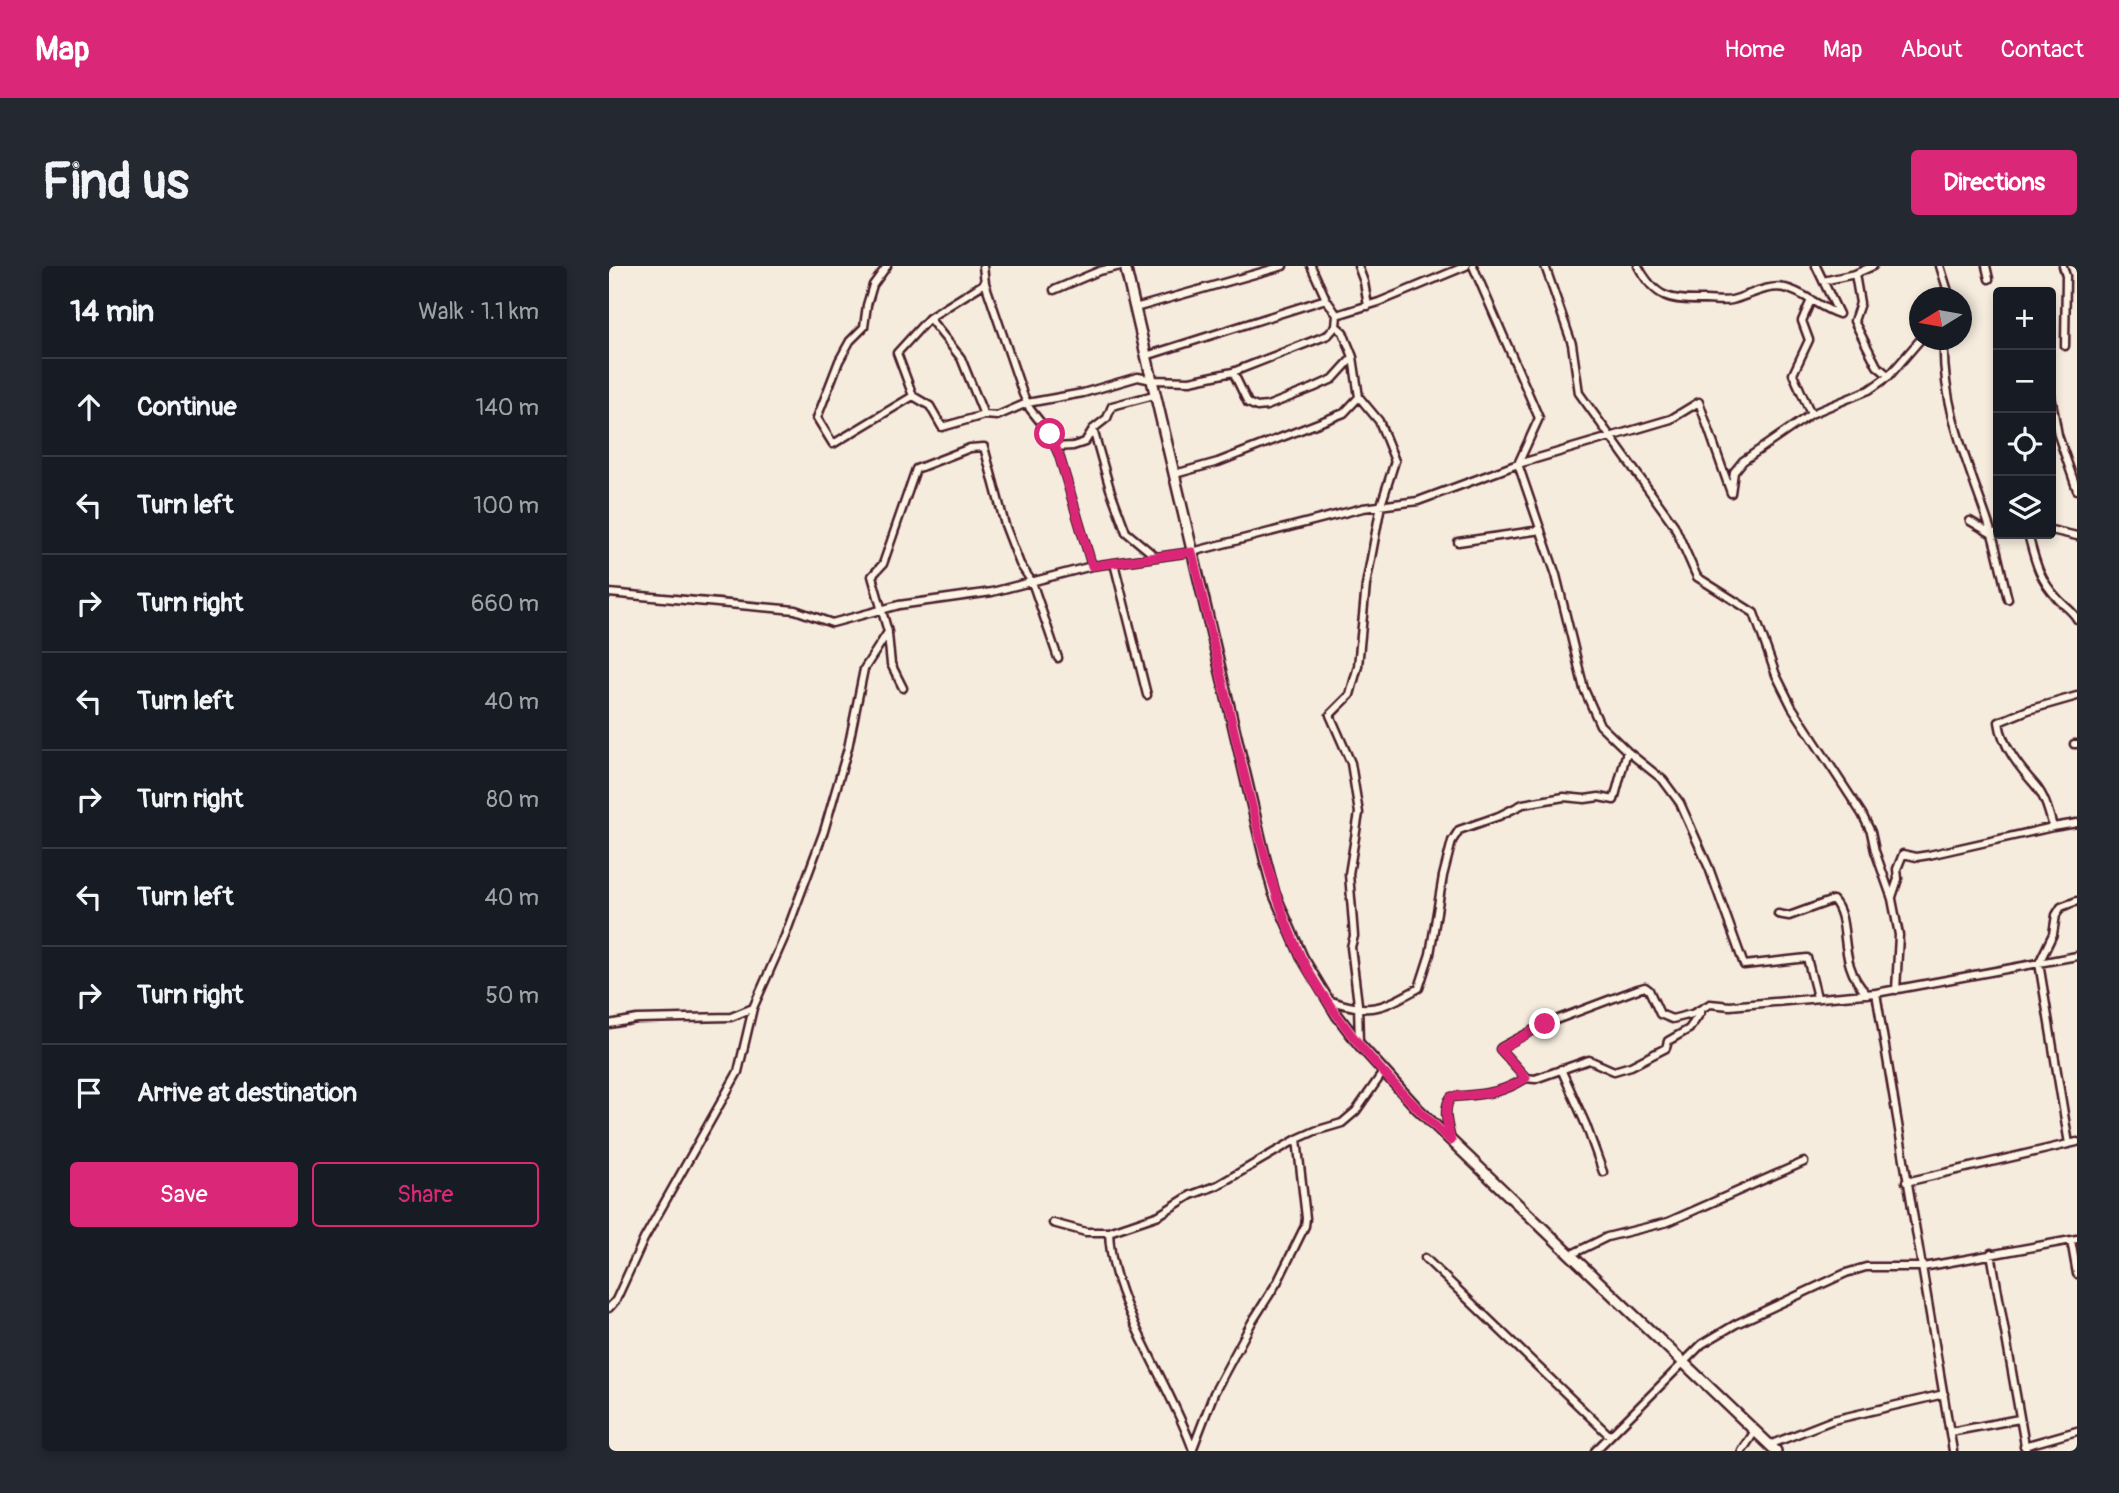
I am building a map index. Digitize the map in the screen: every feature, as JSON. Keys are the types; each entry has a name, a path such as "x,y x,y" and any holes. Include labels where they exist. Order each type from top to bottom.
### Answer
{"street":[{"path":"887,266 873,285 864,327 850,341 839,361 817,418 833,444 913,396"},
{"path":"983,266 985,283 1027,403 1050,434 1055,447 1092,566"},
{"path":"1054,290 1099,271 1123,266 1274,893 1302,957 1327,1000 1359,1044 1418,1109 1772,1448 1833,1420 1944,1394"},
{"path":"1135,308 1283,266"},
{"path":"985,283 929,318 897,353 913,396 930,406 942,427 984,415 997,416 1027,403 1083,393 1138,377 1189,381 1233,372 1319,339 1328,335 1336,326 1337,315 1326,299 1311,266"},
{"path":"1358,266 1368,306"},
{"path":"1337,315 1368,306 1466,266"},
{"path":"1473,266 1539,418 1518,464 1567,613 1584,689 1600,724 1627,751 1663,780 1680,803 1709,868 1744,965 1807,958 1817,997"},
{"path":"1545,266 1572,344 1579,393 1674,525 1697,577 1754,613 1772,666 1792,707 1871,832 1892,899 1899,935 1896,990"},
{"path":"1638,266 1645,280 1658,294 1680,301 1730,300 1760,290 1783,287 1811,300 1823,309 1839,314 1816,266"},
{"path":"1823,281 1855,274 1873,266"},
{"path":"1940,266 1947,287"},
{"path":"1986,266 1989,279"},
{"path":"2063,266 2066,276 2065,346"},
{"path":"1855,274 1860,303 1854,321 1877,366 1889,376"},
{"path":"1146,356 1326,299"},
{"path":"1811,300 1802,321 1809,340 1793,374 1811,414"},
{"path":"929,318 961,358 984,415"},
{"path":"1336,326 1343,332 1353,357 1359,397 1379,421 1395,461 1381,505 1366,585 1358,666 1350,695 1330,715 1351,763 1359,813 1349,874 1354,936 1351,947 1359,1044"},
{"path":"609,593 795,610 832,624 899,605 992,592 1092,566 1192,552 1381,505 1418,501 1518,464 1671,419 1699,402 1731,492 1734,472 1743,461 1811,414 1870,390 1889,376 1911,350"},
{"path":"1944,350 1951,412 1965,460 1993,528"},
{"path":"1233,372 1248,404 1267,406 1333,379 1353,357"},
{"path":"1055,447 1085,442 1093,429 1107,418 1112,406 1154,395"},
{"path":"1175,474 1218,462 1322,423 1344,413 1359,397"},
{"path":"2054,413 2058,435 2077,490"},
{"path":"1093,429 1110,489 1126,532 1156,557"},
{"path":"903,688 891,664 888,632 872,576 883,564 916,469 970,448 983,447 1005,525 1020,564 1032,582 1058,658"},
{"path":"1970,521 1993,532"},
{"path":"1458,542 1541,530"},
{"path":"2056,531 2077,536"},
{"path":"1996,539 2008,599"},
{"path":"2029,539 2038,573 2077,618"},
{"path":"1114,563 1147,695"},
{"path":"609,1308 738,1072 753,1008 785,936 824,831 848,748 865,669 888,632"},
{"path":"2053,827 2046,805 2036,786 2015,760 2001,734 1999,722 2028,710 2077,696"},
{"path":"1327,1000 1358,1010 1384,1007 1419,988 1430,954 1446,864 1452,841 1459,830 1523,804 1564,797 1614,800 1627,751"},
{"path":"1892,899 1898,879 1897,869 1903,854 1916,857 1929,855 2077,823"},
{"path":"1778,914 1789,916 1833,900 1840,916 1851,973 1867,994"},
{"path":"1906,1182 2073,1143 2039,963 2053,934 2056,915 2061,907 2077,901"},
{"path":"1526,1078 1500,1049 1545,1024 1645,987 1660,1014 1672,1018 1692,1014 1710,1004 1730,1006 1876,993 2077,956"},
{"path":"1876,993 1953,1451"},
{"path":"1451,1141 1446,1116 1451,1097 1490,1094 1509,1088 1526,1078 1535,1079 1589,1060 1614,1071 1631,1066 1666,1048 1668,1041 1689,1029 1710,1004"},
{"path":"609,1024 637,1019 731,1017 753,1008"},
{"path":"1561,1069 1603,1172"},
{"path":"1053,1223 1086,1232 1109,1232 1159,1215 1191,1195 1219,1185 1297,1139 1342,1123 1356,1111 1384,1071"},
{"path":"1193,1450 1214,1393 1252,1322 1278,1281 1305,1226 1297,1139"},
{"path":"1570,1255 1607,1237 1668,1222 1804,1162"},
{"path":"1109,1232 1109,1256 1122,1295 1193,1450"},
{"path":"1595,1451 1702,1344 1846,1273 1866,1267 1923,1267 2074,1239 2077,1273"},
{"path":"1991,1253 2025,1448 2077,1431"},
{"path":"1425,1258 1610,1436"},
{"path":"1950,1432 2019,1419"},
{"path":"1742,1451 1755,1432"}],"route":[{"path":"1050,434 1059,455 1092,566 1192,552 1274,893 1302,957 1320,989 1359,1044 1451,1141 1446,1116 1451,1097 1490,1094 1509,1088 1526,1078 1500,1049 1545,1024"}]}
